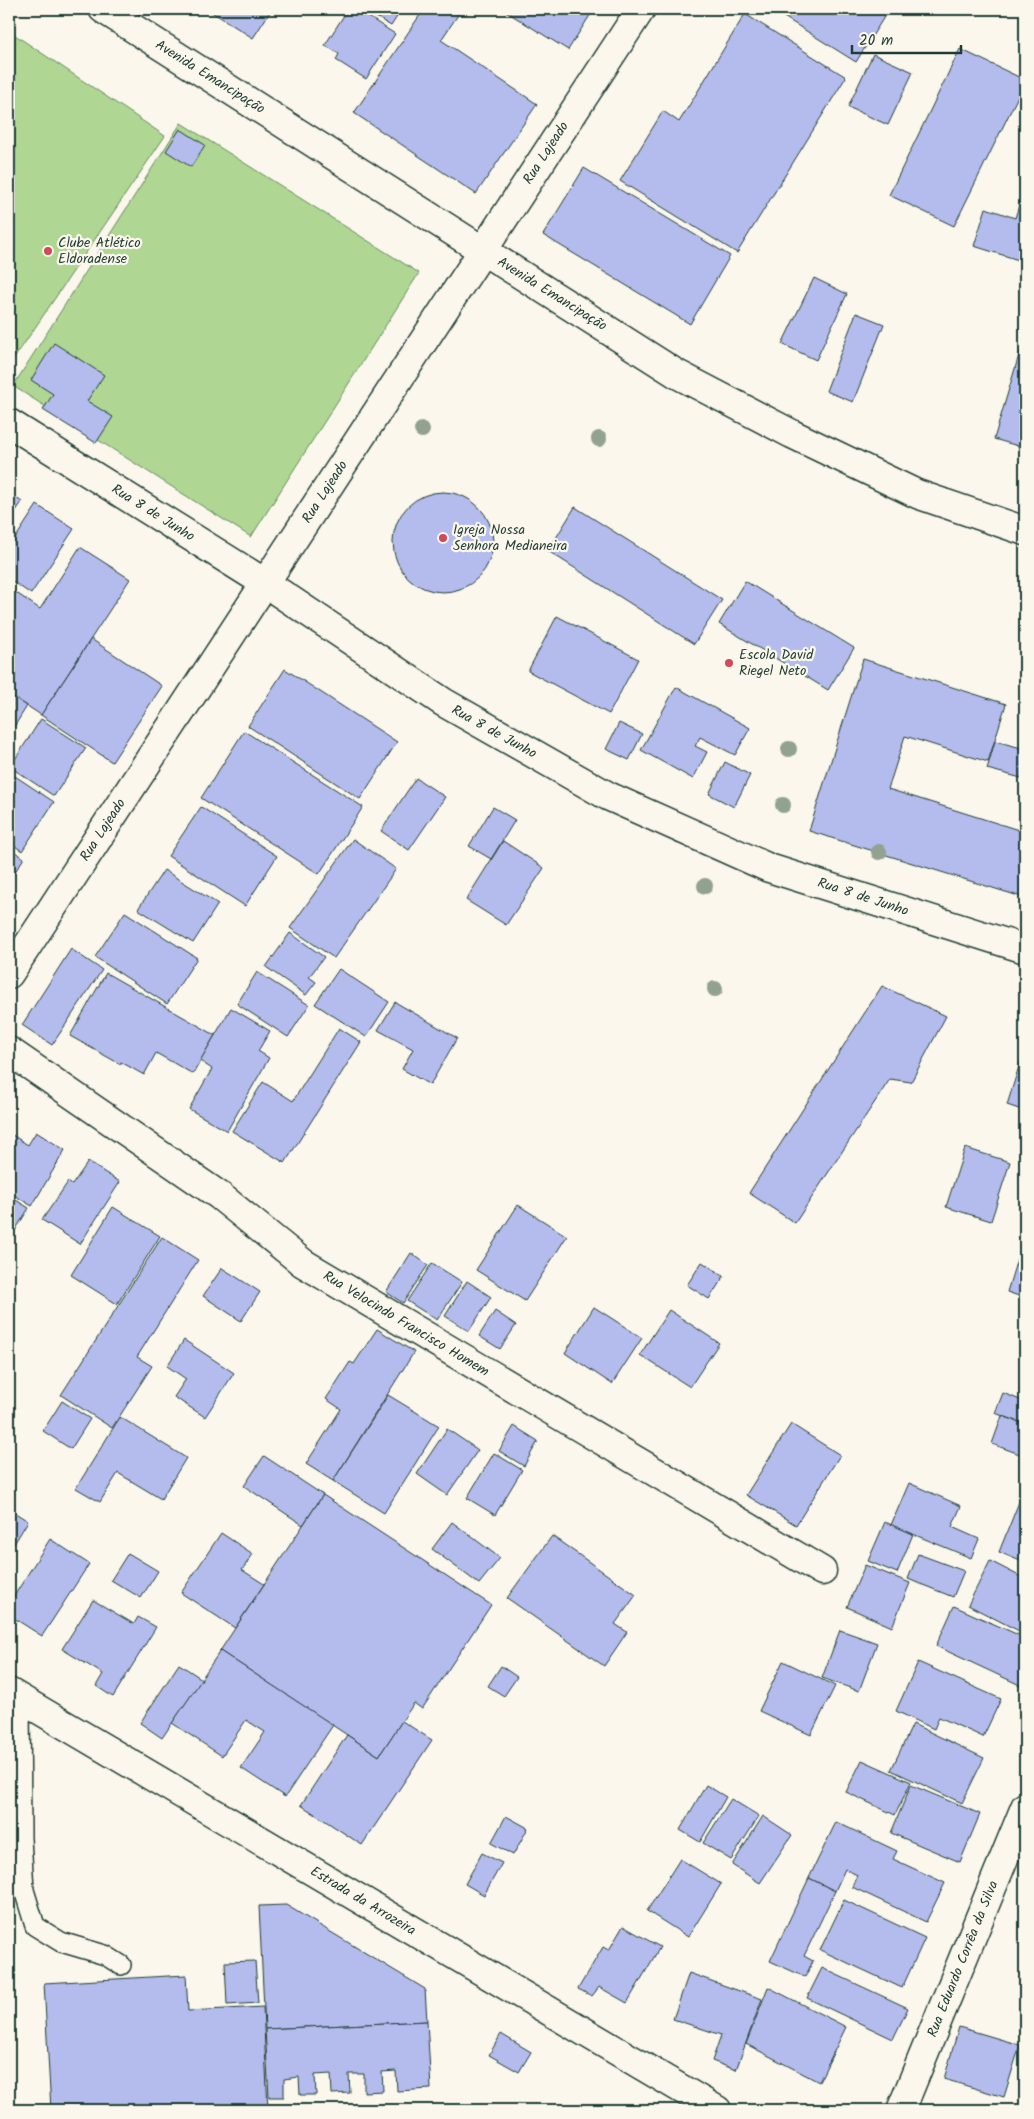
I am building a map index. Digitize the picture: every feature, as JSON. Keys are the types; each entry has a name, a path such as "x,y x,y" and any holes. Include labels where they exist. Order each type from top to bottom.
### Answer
{"street":[{"name":"Avenida Emancipação","path":"103,9 677,374 792,434 917,494 1025,531"},
{"name":"Rua Lajeado","path":"9,974 640,9"},
{"name":"Rua 8 de Junho","path":"9,423 265,583 443,702 608,796 769,868 1025,949"},
{"name":"Rua Velocindo Francisco Homem","path":"9,1051 220,1196 303,1263 822,1571"},
{"name":"Estrada da Arrozeira","path":"14,1695 717,2110"},
{"name":"Rua Eduardo Corrêa da Silva","path":"901,2110 1019,1837 1025,1807"}],"lane":[{"path":"14,1695 24,1890 35,1926 61,1942 105,1954 121,1965"}],"green space":[{"name":"Clube Atlético Eldoradense","path":"9,31 165,136 9,366"},
{"path":"181,123 419,273 251,537 13,386"}],"building":[{"path":"207,9 272,9 253,38"},
{"path":"348,9 356,9 395,34 366,79 336,60 339,54 325,45"},
{"path":"363,9 402,9 391,26"},
{"path":"424,9 462,9 441,40 537,104 476,194 354,113"},
{"path":"502,9 594,9 568,50"},
{"path":"771,9 889,9 856,62"},
{"path":"745,14 846,77 737,253 620,181 663,111 679,122"},
{"path":"960,49 1025,80 1025,82 954,226 889,195"},
{"path":"873,54 913,72 888,125 848,107"},
{"path":"180,129 205,145 191,167 166,151"},
{"path":"584,168 730,256 690,324 543,235"},
{"path":"1025,186 1025,262 974,246 986,208 1015,218"},
{"path":"814,278 847,294 816,360 782,344"},
{"path":"856,313 884,324 853,402 826,391"},
{"path":"1025,335 1025,448 994,439"},
{"path":"54,343 104,375 87,401 113,417 96,443 43,410 53,394 31,380"},
{"name":"Igreja Nossa Senhora Medianeira","path":"443,492 462,496 478,507 489,523 493,542 489,561 478,577 462,588 443,592 424,588 408,577 397,561 393,542 397,523 408,507 424,496"},
{"path":"9,493 22,502 9,521"},
{"path":"37,505 74,529 31,594 9,579 9,548"},
{"path":"575,507 722,600 694,644 548,551"},
{"path":"80,547 130,579 41,715 9,694 9,588 40,609"},
{"path":"745,581 854,648 828,690 719,624"},
{"path":"557,616 638,659 609,714 528,671"},
{"path":"91,639 162,686 112,762 41,715"},
{"path":"863,659 1006,704 988,762 905,736 888,789 1025,832 1025,898 809,831"},
{"path":"285,669 397,742 360,799 248,726"},
{"path":"676,687 750,728 735,755 700,737 695,746 707,752 693,779 641,750"},
{"path":"9,694 27,706 9,735"},
{"path":"41,719 86,748 54,796 10,767"},
{"path":"619,723 642,734 629,760 606,749"},
{"path":"244,731 363,807 319,874 201,798"},
{"path":"995,741 1025,749 1025,779 987,769"},
{"path":"725,762 750,775 734,807 709,794"},
{"path":"9,772 54,802 22,851 9,842"},
{"path":"416,778 445,797 409,850 381,831"},
{"path":"201,807 277,856 245,906 168,856"},
{"path":"493,807 515,820 491,859 469,846"},
{"path":"353,839 396,869 334,958 290,928"},
{"path":"503,841 544,868 506,925 466,900"},
{"path":"9,848 24,858 9,881"},
{"path":"164,870 218,904 193,943 138,909"},
{"path":"125,912 197,958 167,1004 95,957"},
{"path":"290,933 324,957 309,977 316,982 306,995 266,967"},
{"path":"71,949 102,970 52,1045 22,1025"},
{"path":"339,969 389,1002 366,1037 315,1004"},
{"path":"257,972 309,1005 288,1037 237,1004"},
{"path":"106,973 215,1035 193,1074 156,1053 144,1075 70,1036"},
{"path":"882,986 946,1016 911,1082 890,1079 795,1223 749,1193"},
{"path":"395,1002 457,1038 430,1085 402,1069 413,1049 378,1030"},
{"path":"231,1008 270,1031 258,1051 269,1058 227,1131 189,1109 212,1069 200,1061"},
{"path":"339,1028 361,1042 285,1163 232,1131 263,1082 293,1101"},
{"path":"1025,1047 1025,1111 1007,1105"},
{"path":"36,1132 65,1150 32,1206 9,1192 9,1133 28,1145"},
{"path":"965,1148 1010,1162 991,1221 946,1207"},
{"path":"88,1162 120,1182 80,1244 42,1220 68,1182 72,1185"},
{"path":"9,1196 29,1208 9,1240"},
{"path":"518,1205 567,1236 525,1301 476,1270"},
{"path":"113,1207 160,1236 117,1304 71,1275"},
{"path":"162,1237 198,1260 137,1357 152,1366 112,1428 61,1395"},
{"path":"1021,1246 1025,1247 1025,1298 1007,1292"},
{"path":"411,1253 428,1265 403,1303 386,1292"},
{"path":"702,1262 724,1276 709,1299 687,1285"},
{"path":"432,1263 462,1282 437,1320 407,1301"},
{"path":"222,1268 260,1292 241,1321 203,1296"},
{"path":"467,1281 491,1297 469,1331 445,1316"},
{"path":"594,1307 642,1338 612,1384 565,1353"},
{"path":"669,1310 719,1343 690,1387 640,1355"},
{"path":"495,1311 516,1325 500,1349 479,1336"},
{"path":"377,1329 414,1352 333,1481 306,1464 341,1409 326,1399 350,1362 354,1364"},
{"path":"184,1340 234,1373 205,1417 174,1397 186,1379 167,1366"},
{"path":"1003,1393 1025,1402 1025,1424 995,1413"},
{"path":"388,1395 439,1426 384,1513 333,1481"},
{"path":"62,1401 90,1419 71,1449 43,1431"},
{"path":"1002,1416 1025,1424 1025,1456 992,1444"},
{"path":"120,1417 186,1458 161,1499 118,1473 100,1502 76,1488"},
{"path":"791,1424 840,1455 796,1525 746,1495"},
{"path":"514,1426 538,1441 524,1466 499,1451"},
{"path":"447,1429 478,1450 447,1495 417,1474"},
{"path":"494,1453 522,1470 495,1515 467,1498"},
{"path":"264,1456 323,1495 303,1525 244,1486"},
{"path":"909,1483 961,1506 952,1527 979,1539 971,1558 891,1525"},
{"path":"323,1495 491,1605 422,1709 414,1703 379,1756 220,1651"},
{"path":"1021,1497 1025,1498 1025,1563 999,1552"},
{"path":"9,1509 28,1521 9,1552"},
{"path":"452,1522 500,1558 479,1584 432,1549"},
{"path":"885,1522 913,1534 897,1573 868,1561"},
{"path":"221,1533 253,1554 242,1570 264,1584 235,1628 181,1593"},
{"path":"552,1536 636,1595 615,1624 627,1632 604,1666 507,1598"},
{"path":"50,1539 89,1564 42,1636 9,1615 9,1604"},
{"path":"128,1553 158,1571 141,1598 111,1580"},
{"path":"918,1554 964,1571 953,1597 908,1579"},
{"path":"990,1561 1025,1579 1025,1634 968,1605"},
{"path":"865,1565 910,1583 892,1627 847,1607"},
{"path":"93,1600 134,1624 138,1617 156,1627 113,1697 96,1686 103,1674 62,1649"},
{"path":"954,1606 1025,1638 1025,1680 1022,1686 936,1646"},
{"path":"840,1630 877,1643 859,1691 822,1678"},
{"path":"220,1651 333,1725 285,1797 241,1768 265,1732 246,1720 222,1756 172,1723"},
{"path":"783,1661 835,1686 811,1735 759,1711"},
{"path":"918,1662 1001,1699 983,1737 939,1717 934,1729 896,1711"},
{"path":"179,1664 202,1679 162,1738 140,1723"},
{"path":"501,1666 517,1677 504,1696 488,1686"},
{"path":"402,1721 432,1740 362,1845 301,1805 347,1735 379,1756"},
{"path":"913,1724 984,1758 962,1803 891,1770"},
{"path":"862,1760 911,1782 895,1815 846,1792"},
{"path":"706,1785 726,1797 700,1842 680,1830"},
{"path":"911,1785 980,1814 960,1862 891,1833"},
{"path":"731,1799 759,1816 731,1860 703,1843"},
{"path":"506,1816 528,1828 513,1855 491,1843"},
{"path":"763,1816 792,1835 760,1883 732,1865"},
{"path":"836,1822 897,1851 893,1859 945,1883 926,1922 852,1887 857,1875 845,1869 835,1891 809,1878"},
{"path":"482,1853 502,1863 484,1895 465,1884"},
{"path":"680,1859 721,1884 688,1937 647,1911"},
{"path":"809,1878 835,1891 804,1956 813,1961 805,1977 770,1961"},
{"path":"844,1900 925,1938 902,1988 820,1950"},
{"path":"286,1905 425,1989 427,2021 265,2029 259,1906"},
{"path":"623,1926 660,1947 627,2003 599,1987 592,1996 578,1989 603,1947 609,1950"},
{"path":"255,1961 258,2003 227,2005 225,1962"},
{"path":"822,1968 908,2008 893,2039 807,1998"},
{"path":"689,1973 762,1999 736,2070 712,2061 721,2035 673,2019"},
{"path":"186,1975 188,2011 263,2007 268,2110 51,2110 44,1983"},
{"path":"768,1987 846,2027 819,2082 746,2044"},
{"path":"427,2021 431,2089 397,2091 396,2071 382,2072 383,2091 364,2092 364,2074 349,2074 350,2093 332,2094 331,2074 315,2075 316,2095 300,2095 299,2077 284,2079 284,2097 269,2097 265,2029"},
{"path":"959,2027 1020,2045 1004,2097 944,2079"},
{"path":"501,2034 531,2052 519,2072 489,2055"}],"place":[{"name":"Clube Atlético Eldoradense","path":"48,251"},
{"name":"Igreja Nossa Senhora Medianeira","path":"443,538"},
{"name":"Escola David Riegel Neto","path":"729,663"}]}
